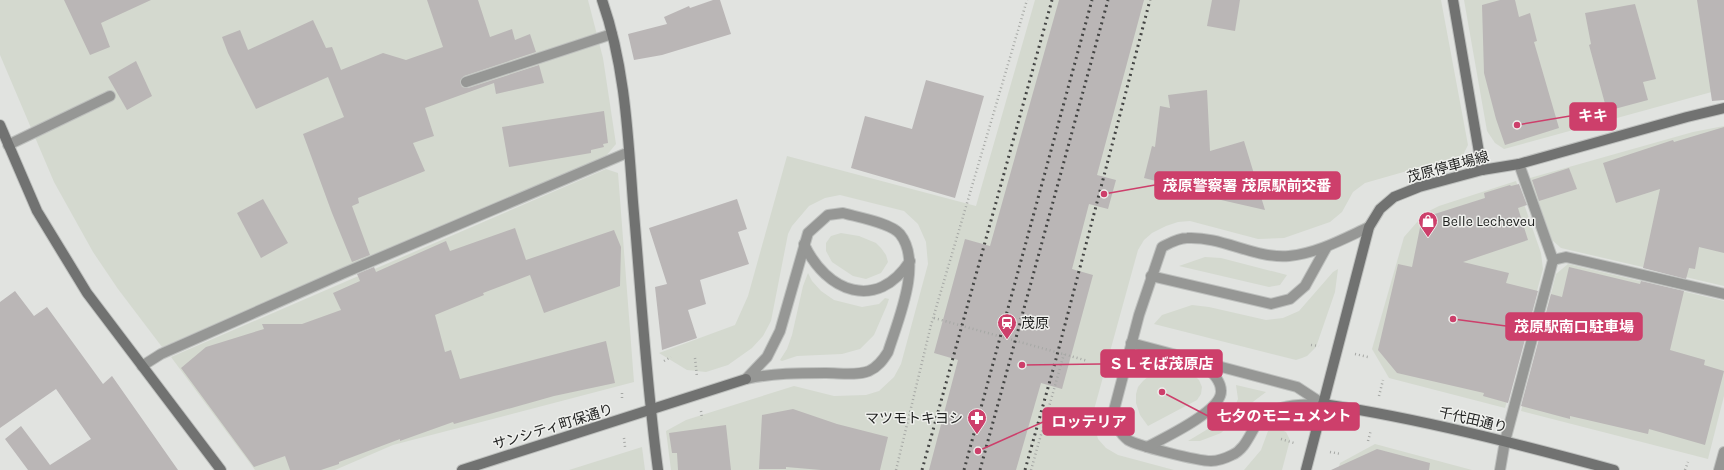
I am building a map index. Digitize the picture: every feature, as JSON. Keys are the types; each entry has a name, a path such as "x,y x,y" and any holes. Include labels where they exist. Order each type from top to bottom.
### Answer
{"street":[{"path":"602,0 612,34 624,97 647,370 658,470"},
{"path":"1453,0 1482,170"},
{"path":"466,82 612,34"},
{"path":"8,145 110,96"},
{"name":"茂原停車場線","path":"1306,470 1369,227 1380,209 1394,197 1419,187 1482,170 1519,164 1724,108"},
{"path":"0,125 37,211 87,293 221,470"},
{"path":"142,366 161,354 344,272 629,152"},
{"path":"1500,470 1505,441 1552,260 1519,164"},
{"path":"843,213 889,226 900,233 910,262 910,279 888,352 882,362 870,371 857,374 788,373 766,374 746,379 767,356 780,331 804,244 808,233 816,224 828,215 843,213"},
{"path":"1323,404 1291,405 1267,415 1257,424 1247,442 1233,455 1212,461 1148,447 1129,440 1117,429 1113,414 1131,343 1151,276 1162,247 1186,238 1198,238 1267,254 1289,256 1326,248 1369,227"},
{"path":"804,244 809,256 829,279 839,285 861,293 892,282 902,274 910,262"},
{"path":"1151,276 1271,304 1290,299 1305,286 1326,248"},
{"path":"1552,260 1566,257 1724,294"},
{"path":"1131,343 1297,387 1323,404"},
{"path":"1148,447 1207,412 1218,400 1221,391 1218,382 1211,370 1199,361"},
{"name":"サンシティ町保通り","path":"462,470 746,379"},
{"name":"千代田通り","path":"1323,404 1375,412 1505,441 1614,470"},
{"path":"1719,470 1724,452"}],"path":[{"path":"896,470 934,318 1027,0"},
{"path":"934,318 1088,361"},
{"path":"1031,470 1064,354"},
{"path":"1685,470 1688,462"}],"shaded area":[{"path":"0,0 588,0 603,58 616,144 606,156 162,347 118,289 93,252 54,182 0,55"},
{"path":"1035,0 1441,0 1468,145 1463,155 1365,183 1353,192 1342,212 1330,222 1284,238 1258,239 1190,221 1178,222 1166,226 1152,233 1144,240 1138,250 1092,417 1098,439 1106,448 1118,455 1174,470 671,470 666,431 686,420 794,386 834,396 866,395 879,391 894,377 901,364 928,264 926,242 918,224 904,211 840,195 825,198 809,206 792,226 788,234 771,321 763,336 752,348 728,365 706,372 687,370 659,353 735,325 748,296 787,156 976,206"},
{"path":"1464,0 1724,0 1719,90 1504,149 1495,143 1487,131"},
{"path":"1724,126 1724,286 1561,248 1552,240 1530,178 1693,132"},
{"path":"606,169 618,173 634,382 393,445 335,470 255,470 171,357"},
{"path":"1516,181 1541,253 1543,269 1505,408 1389,378 1372,349 1404,237 1425,213 1439,206"},
{"path":"841,233 859,236 876,243 881,248 886,255 888,262 881,273 866,279 853,276 832,262 826,251 826,243 831,236"},
{"path":"1205,257 1221,258 1287,275 1280,285 1269,287 1179,266"},
{"path":"1568,264 1724,301 1724,396 1708,459 1521,411 1556,274"},
{"path":"1338,269 1335,292 1316,347 1307,356 1296,360 1154,324 1162,315 1192,305 1209,307 1266,320 1283,318 1299,311 1333,272"},
{"path":"808,273 812,281 821,291 834,300 862,307 879,304 885,298 889,299 874,335 860,349 842,354 797,356 782,361 780,360 787,349 792,335 803,286"},
{"path":"1171,369 1195,376 1199,380 1202,387 1201,394 1197,400 1148,426 1140,415 1136,403 1138,387 1154,372"},
{"path":"1236,385 1266,392 1254,401 1221,433 1200,441 1188,441 1231,415 1238,399"},
{"path":"1277,428 1286,432 1290,440 1282,470 1244,470 1261,450 1268,431"},
{"path":"1375,444 1472,470 1338,470 1340,463"},
{"path":"642,447 645,470 569,470"}],"building":[{"path":"64,0 151,0 101,23 110,47 90,55"},
{"path":"427,0 478,0 490,37 512,29 515,40 530,34 536,52 464,76 460,81 462,87 468,88 539,65 544,83 496,94 494,83 425,108 434,136 413,143 425,171 358,198 359,203 352,206 370,255 352,262 303,134 344,117 328,77 256,109 228,53 222,37 240,30 248,50 313,20 326,48 332,47 341,70 383,53 406,60 443,47"},
{"path":"713,0 720,0 731,34 662,55 634,60 628,34 667,24 664,17 689,6 690,8"},
{"path":"1059,0 1144,0 1097,175 1116,180 1108,209 1089,204 1072,269 1093,275 1062,389 1041,383 1016,470 929,470 958,360 934,353 965,239 990,246"},
{"path":"1212,0 1240,0 1235,31 1207,26"},
{"path":"1500,0 1515,0 1519,17 1530,13 1537,41 1534,42 1559,128 1505,145 1496,119 1484,73 1482,5"},
{"path":"1697,0 1724,0 1724,100 1712,101"},
{"path":"1635,4 1656,79 1643,82 1648,100 1607,111 1589,45 1591,44 1585,13"},
{"path":"136,61 152,96 127,110 108,77"},
{"path":"926,80 984,96 955,198 851,168 865,116 912,129"},
{"path":"1207,90 1210,151 1244,141 1265,210 1208,197 1208,194 1144,178 1152,146 1155,147 1160,106 1170,108 1168,95"},
{"path":"604,111 608,143 603,144 604,147 591,150 591,153 509,167 502,127"},
{"path":"1724,127 1724,253 1699,247 1695,269 1689,268 1686,279 1643,268 1660,189 1616,203 1603,163 1673,140 1674,142"},
{"path":"1569,168 1577,189 1539,201 1532,180"},
{"path":"1519,184 1527,205 1518,208 1528,240 1463,262 1509,273 1506,283 1538,291 1508,403 1483,396 1484,393 1397,373 1378,350 1398,264 1412,267 1422,218 1485,198 1484,193 1510,185"},
{"path":"263,199 288,243 261,258 237,213"},
{"path":"737,199 747,229 738,232 749,264 700,280 706,304 688,310 697,338 662,350 655,287 667,284 649,228"},
{"path":"515,228 526,260 614,230 621,247 620,286 544,313 530,275 483,293 484,295 435,315 445,352 451,350 460,379 606,341 615,383 554,396 454,424 453,422 400,441 400,439 321,470 290,470 285,456 254,467 181,368 206,347 264,329 262,324 302,324 341,310 333,293 360,281 357,274 374,267 376,272 446,241 450,251"},
{"path":"1569,267 1640,284 1641,281 1684,291 1670,350 1705,360 1704,365 1724,371 1705,445 1649,429 1648,434 1570,416 1570,419 1521,406 1551,294 1562,297"},
{"path":"15,291 34,316 47,307 103,384 112,376 178,470 28,470 5,439 21,426 50,465 91,439 56,389 0,428 0,302"},
{"path":"793,409 837,424 888,437 880,470 821,470 786,467 786,469 759,469 762,415"},
{"path":"726,425 731,470 678,470 677,453 672,453 669,433"},
{"path":"1377,449 1430,463 1429,470 1331,470"}],"railway":[{"path":"922,470 1052,0"},
{"path":"964,470 1092,0"},
{"path":"980,470 1108,0"},
{"path":"1025,470 1056,359 1150,0"}],"place":[{"name":"キキ","path":"1517,125"},
{"name":"茂原警察署 茂原駅前交番","path":"1104,194"},
{"name":"Belle Lecheveu","path":"1428,238"},
{"name":"茂原駅南口駐車場","path":"1453,319"},
{"name":"茂原","path":"1007,340"},
{"name":"ＳＬそば茂原店","path":"1022,365"},
{"name":"七夕のモニュメント","path":"1162,392"},
{"name":"マツモトキヨシ","path":"977,435"},
{"name":"ロッテリア","path":"978,451"}]}
